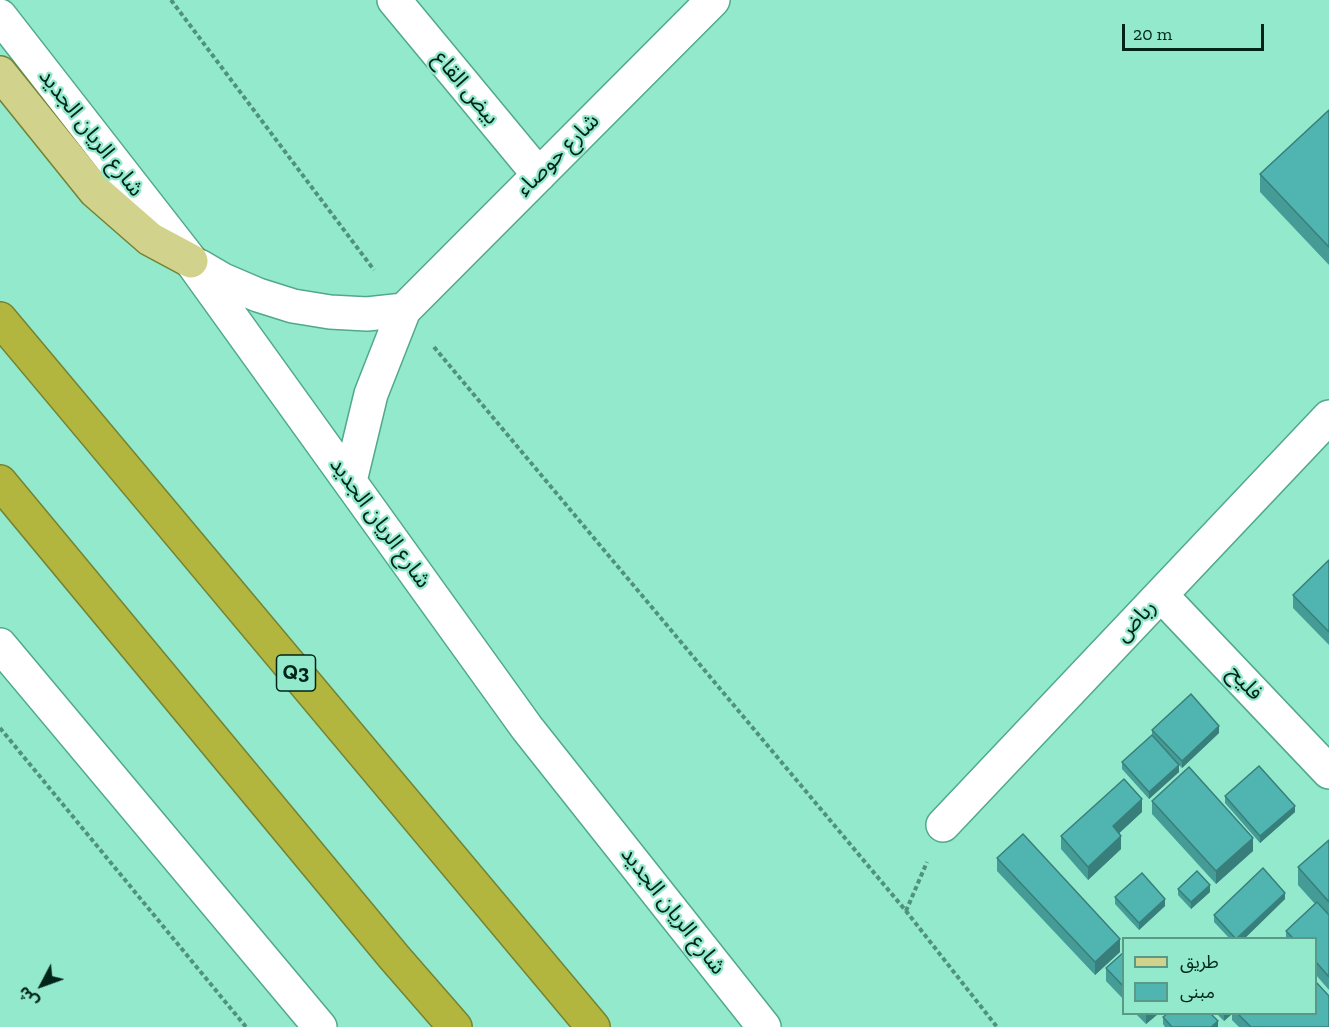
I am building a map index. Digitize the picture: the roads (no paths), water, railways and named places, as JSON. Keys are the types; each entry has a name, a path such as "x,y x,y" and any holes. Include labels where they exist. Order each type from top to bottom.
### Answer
{"highway":[{"name":"Q3","path":"0,319 593,1027"},
{"path":"0,482 394,957 455,1027"}],"main road":[{"path":"0,73 95,191 150,239 191,261"}],"street":[{"name":"بيض القاع","path":"394,0 539,175"},
{"name":"شارع حوصاء","path":"350,481 371,394 404,310 713,0"},
{"name":"شارع الريان الجديد","path":"0,16 191,261 527,728 764,1027"},
{"path":"191,261 223,280 293,306 330,312 367,314 404,310"},
{"name":"رباض","path":"943,825 1329,417"},
{"name":"فليح","path":"1161,595 1329,772"},
{"path":"0,645 320,1027"}]}
